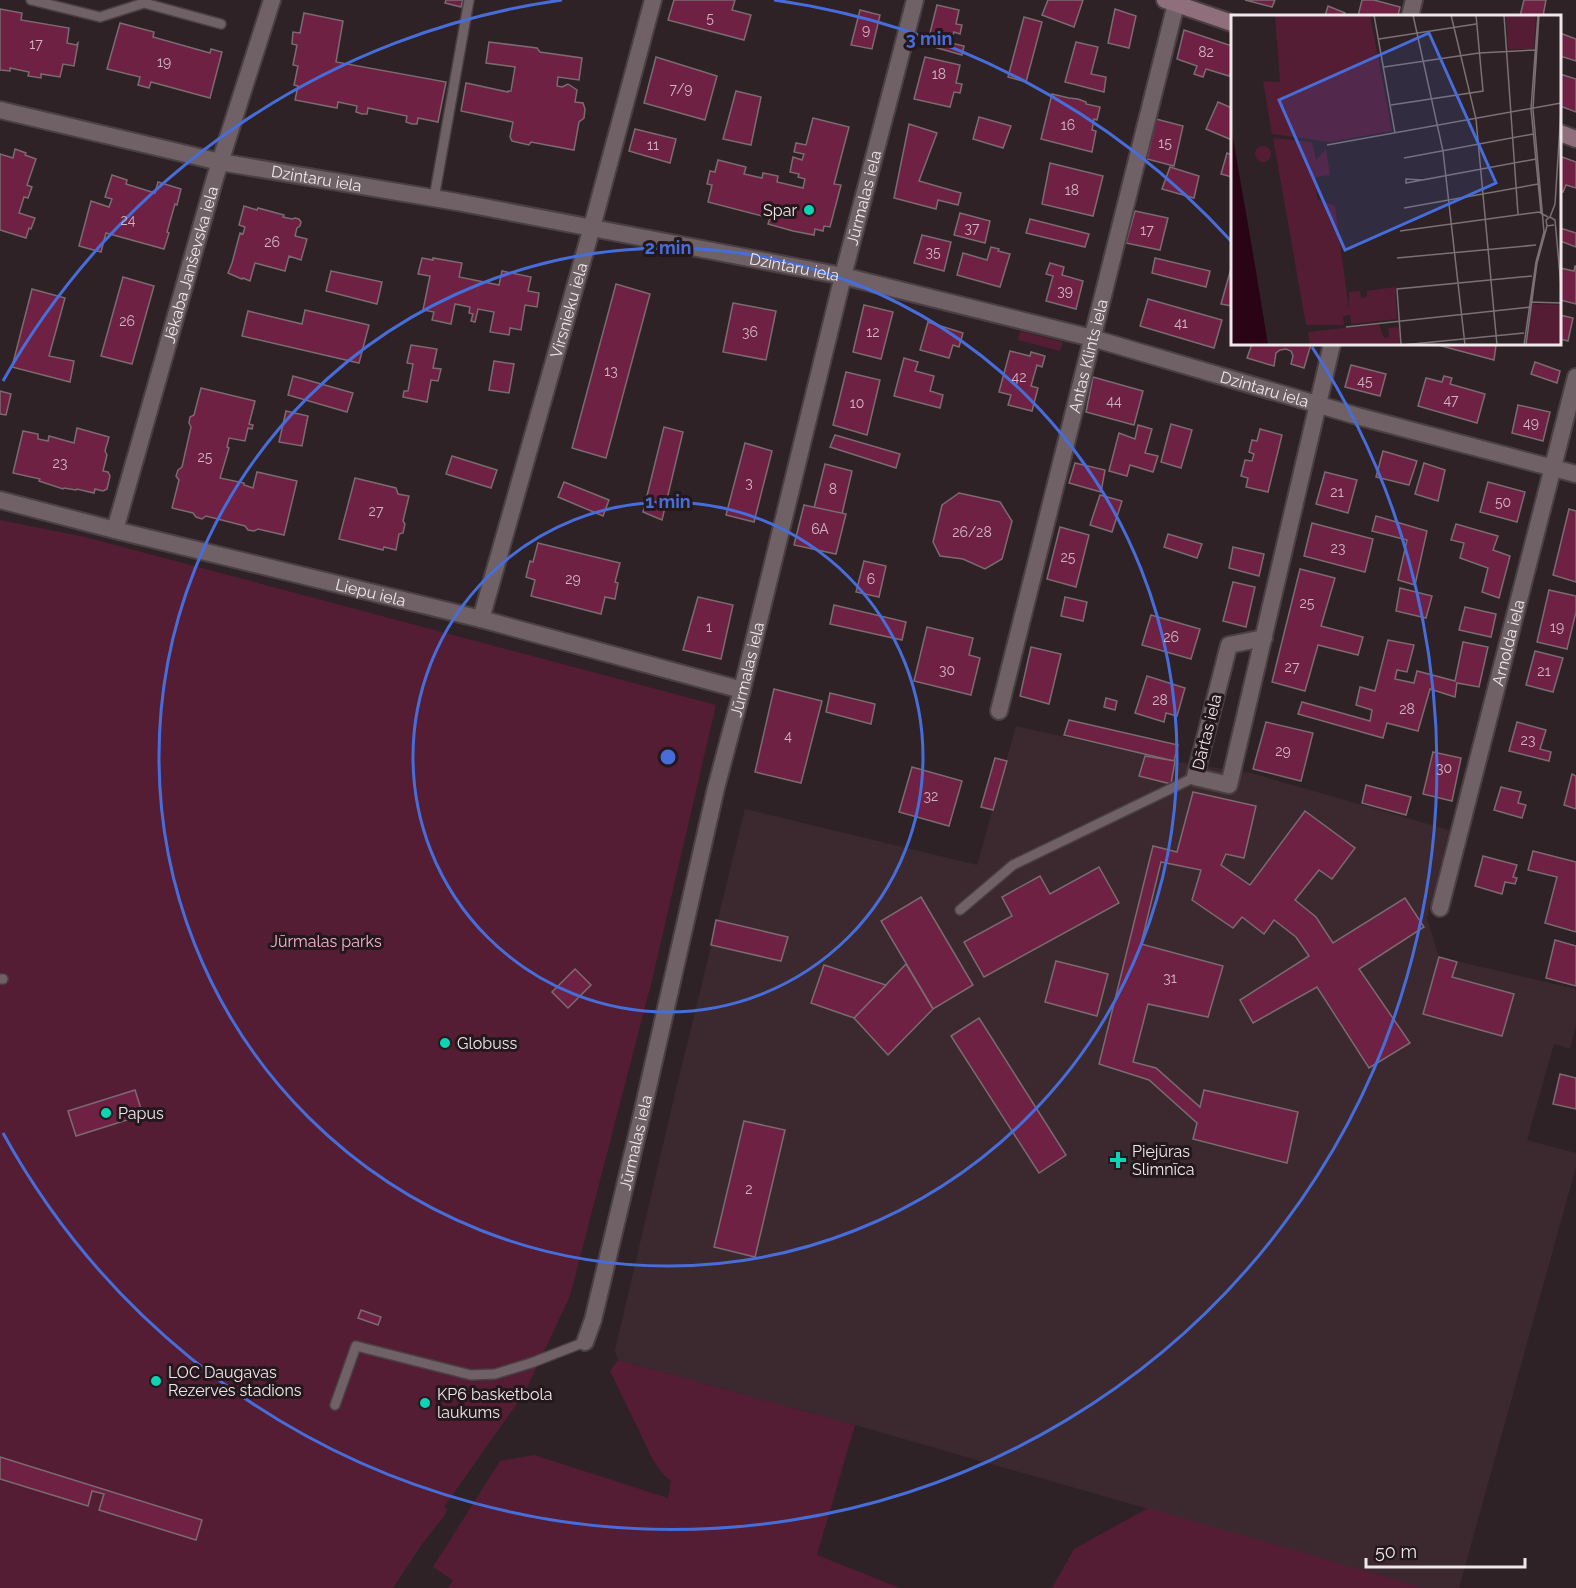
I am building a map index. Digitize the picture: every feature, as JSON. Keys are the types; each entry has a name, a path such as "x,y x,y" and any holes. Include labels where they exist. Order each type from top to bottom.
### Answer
{"main road":[{"path":"1173,1 1231,22"},
{"path":"1561,134 1576,139"}],"street":[{"name":"Jēkaba Janševska iela","path":"115,530 220,162 272,0"},
{"name":"Virsnieku iela","path":"481,619 592,227 653,0"},
{"name":"Jūrmalas iela","path":"585,1342 593,1320 716,788 843,276 915,0"},
{"path":"1410,15 1414,0"},
{"name":"Antas Klints iela","path":"999,711 1173,1"},
{"name":"Dzintaru iela","path":"0,110 220,162 434,198 843,276 1092,338 1357,416 1576,474"},
{"name":"Dārtas iela","path":"1263,638 1229,645 1195,777 1229,785 1332,345"},
{"name":"Arnolda iela","path":"1440,908 1576,377"},
{"name":"Liepu iela","path":"0,500 481,619 742,690"}],"lane":[{"path":"31,0 100,16 144,3 221,24"},
{"path":"434,198 469,0"},
{"path":"960,910 1013,865 1195,777"},
{"path":"335,1405 356,1346 471,1375 495,1374 585,1342"}],"shaded area":[{"name":"Piejūras Slimnīca","path":"1016,726 1177,762 1251,773 1449,830 1427,918 1439,957 1576,989 1576,1025 1570,1049 1554,1044 1527,1140 1576,1153 1576,1167 1459,1588 1424,1588 855,1425 618,1360 615,1350 745,809 977,865"}],"green space":[{"path":"1020,331 1063,342 1060,351 1018,340"},
{"name":"Jūrmalas parks","path":"0,520 85,537 716,705 652,980 570,1296 525,1392 444,1507 447,1508 445,1515 422,1544 393,1588 0,1588"},
{"path":"618,1360 855,1425 817,1555 900,1588 448,1588 453,1580 433,1567 500,1461 534,1455 668,1498 671,1481 654,1462 610,1371"},
{"path":"1148,1508 1424,1588 1052,1588 1074,1549"}],"building":[{"path":"446,0 463,0 461,7 445,3"},
{"path":"674,0 735,0 732,10 751,15 744,40 668,20"},
{"path":"1048,0 1083,0 1074,27 1042,15"},
{"path":"1245,0 1275,0 1272,7"},
{"path":"1362,0 1374,0 1400,7 1398,15 1358,15"},
{"path":"1524,0 1546,0 1543,15 1520,15"},
{"path":"937,5 959,10 956,24 962,25 960,34 954,32 951,43 964,46 962,55 927,45"},
{"path":"1328,6 1345,13 1344,15 1325,15"},
{"path":"0,9 22,13 21,20 69,28 67,43 76,45 78,43 74,66 63,64 60,77 41,74 41,78 28,76 29,72 10,68 10,71 0,70"},
{"path":"1115,9 1136,16 1129,48 1108,43"},
{"path":"860,10 880,15 872,49 851,45"},
{"path":"304,13 343,21 336,62 446,82 438,122 418,118 417,124 412,124 406,122 407,116 368,108 367,114 362,114 356,112 357,106 338,102 337,108 295,100 298,86 294,85 298,66 293,65 297,45 292,44 293,32 300,33"},
{"path":"1024,17 1042,22 1026,82 1008,77"},
{"path":"120,23 154,32 153,37 210,53 211,49 222,52 210,98 151,82 149,88 138,85 140,77 107,69"},
{"path":"1184,30 1231,46 1231,74 1229,76 1206,69 1203,77 1194,74 1197,66 1177,59"},
{"path":"1561,33 1576,39 1576,61 1561,56"},
{"path":"489,42 537,48 540,52 582,58 579,80 558,77 557,86 562,87 568,84 577,90 575,102 583,103 585,109 584,118 579,122 574,150 512,141 510,137 513,122 461,111 466,83 511,91 515,67 486,63"},
{"path":"1076,42 1098,47 1091,74 1106,77 1104,92 1065,82"},
{"path":"656,57 717,76 705,120 644,103"},
{"path":"925,57 960,65 956,83 962,84 960,93 954,92 950,107 914,99"},
{"path":"1561,74 1576,79 1576,112 1561,106"},
{"path":"736,91 761,97 751,145 723,139"},
{"path":"1052,94 1078,99 1086,104 1100,107 1092,130 1096,131 1092,152 1041,139"},
{"path":"1218,102 1231,108 1231,140 1206,129"},
{"path":"979,117 1011,126 1003,148 973,139"},
{"path":"813,118 849,127 834,184 841,185 830,227 824,226 823,231 815,229 814,235 793,231 768,224 770,218 708,202 712,185 707,184 710,171 715,172 718,160 746,167 744,174 762,178 763,173 778,176 777,182 803,188 805,179 798,177 799,174 790,172 793,157 802,160 804,154 794,152 796,143 806,145"},
{"path":"1156,119 1183,126 1174,166 1147,159"},
{"path":"909,124 937,133 919,181 961,193 958,205 938,200 936,209 894,198"},
{"path":"635,129 676,139 670,163 629,151"},
{"path":"15,149 36,159 27,185 32,187 28,198 24,197 19,213 35,218 26,238 0,230 0,154 13,158"},
{"path":"1227,153 1231,155 1231,177 1221,174"},
{"path":"1562,157 1576,162 1576,188 1566,185 1563,192 1561,191"},
{"path":"1050,163 1103,176 1093,216 1042,204"},
{"path":"1170,167 1199,176 1194,198 1162,189"},
{"path":"112,175 127,180 126,184 155,193 158,182 181,189 164,249 106,233 101,252 79,246 91,201 109,207 112,199 105,197"},
{"path":"244,206 299,219 301,222 295,236 307,239 301,260 289,256 285,271 255,263 250,281 228,273 240,233 243,234 245,227 239,225"},
{"path":"1135,211 1168,218 1160,250 1126,243"},
{"path":"960,213 990,221 985,243 954,235"},
{"path":"1030,219 1089,234 1085,247 1026,233"},
{"path":"1561,228 1576,233 1576,247 1561,241"},
{"path":"922,235 951,242 944,271 914,263"},
{"path":"991,247 1010,254 1000,287 957,275 963,253 987,260"},
{"path":"422,258 462,263 459,277 499,285 502,271 531,277 528,291 539,293 537,307 525,305 521,330 510,328 509,335 490,332 494,312 478,309 475,322 471,321 473,314 469,313 470,307 455,304 451,324 432,320 434,312 423,310 430,276 418,274"},
{"path":"1155,258 1210,271 1206,287 1152,273"},
{"path":"1050,263 1064,267 1062,275 1083,281 1076,309 1046,301 1053,276 1046,274"},
{"path":"1576,266 1576,304 1561,300 1561,268 1574,271"},
{"path":"1231,269 1231,306 1221,304"},
{"path":"331,271 382,282 377,304 326,291"},
{"path":"123,277 154,286 132,364 101,356"},
{"path":"616,284 650,294 606,458 572,448"},
{"path":"32,289 65,298 49,356 74,361 70,382 12,367"},
{"path":"1148,299 1222,320 1214,348 1140,326"},
{"path":"733,303 776,311 766,360 723,352"},
{"path":"864,305 893,312 881,359 853,352"},
{"path":"305,310 369,325 359,363 242,336 248,311 302,324"},
{"path":"1561,315 1573,318 1568,341 1561,339"},
{"path":"928,322 963,333 959,347 953,345 949,358 920,350"},
{"path":"411,345 437,349 433,368 441,369 438,381 431,380 427,402 403,397 404,391 408,391 413,364 407,363"},
{"path":"1252,345 1311,345 1304,368 1291,364 1293,356 1291,351 1286,349 1276,353 1274,366 1247,358"},
{"path":"1438,345 1496,345 1494,360"},
{"path":"1010,351 1030,356 1031,352 1045,356 1042,367 1037,365 1031,386 1038,388 1032,411 1008,405 1011,395 999,392"},
{"path":"904,358 918,362 915,371 934,376 930,391 943,395 940,408 894,396"},
{"path":"494,361 514,364 509,393 489,390"},
{"path":"1535,362 1560,371 1557,383 1531,374"},
{"path":"1351,365 1386,374 1380,396 1345,387"},
{"path":"846,372 880,380 867,435 833,425"},
{"path":"293,376 353,393 347,412 288,395"},
{"path":"1444,376 1452,378 1450,384 1485,394 1477,423 1418,406 1426,378 1442,382"},
{"path":"1093,377 1143,391 1134,425 1086,412"},
{"path":"201,388 255,401 249,424 253,425 252,429 248,428 245,441 229,438 227,447 229,448 220,478 244,483 253,488 257,472 297,481 284,535 258,529 248,530 245,526 206,516 202,519 193,513 172,508 179,480 176,476 182,467 191,427 190,417 194,415"},
{"path":"0,391 11,394 6,415 0,414"},
{"path":"1518,405 1550,412 1543,441 1512,433"},
{"path":"286,411 308,416 302,446 279,442"},
{"path":"1171,424 1192,430 1181,468 1161,462"},
{"path":"1138,425 1152,429 1145,453 1158,456 1153,472 1130,465 1127,476 1109,471 1119,433 1135,439"},
{"path":"664,427 683,432 662,520 643,512"},
{"path":"77,428 109,437 103,471 108,472 110,476 107,489 103,491 95,489 94,493 63,489 39,481 40,479 13,473 23,431 38,434 38,439 48,441 49,436 74,443"},
{"path":"1260,429 1282,435 1268,492 1246,487 1248,478 1241,476 1245,460 1252,461 1254,454 1249,452 1252,440 1257,441"},
{"path":"835,435 900,454 896,468 830,447"},
{"path":"745,443 772,451 754,522 726,515"},
{"path":"1383,451 1417,461 1409,485 1376,477"},
{"path":"452,456 497,470 491,488 446,474"},
{"path":"1075,463 1105,470 1101,492 1069,483"},
{"path":"1424,463 1445,470 1438,501 1415,494"},
{"path":"825,464 852,471 842,514 814,508"},
{"path":"1325,472 1357,480 1348,513 1316,504"},
{"path":"355,478 396,488 398,494 409,496 403,521 405,524 403,533 399,534 396,550 384,547 383,550 339,539"},
{"path":"564,482 609,500 603,516 558,497"},
{"path":"1488,482 1525,492 1517,522 1480,512"},
{"path":"959,493 1000,502 1012,521 1002,559 985,569 963,559 940,556 933,542 942,505"},
{"path":"1100,495 1122,501 1112,532 1090,525"},
{"path":"804,505 846,514 836,554 794,545"},
{"path":"1569,509 1576,511 1576,582 1553,575"},
{"path":"1376,516 1427,531 1415,585 1398,580 1407,540 1372,531"},
{"path":"1312,523 1373,539 1365,572 1304,556"},
{"path":"1456,524 1498,536 1493,550 1510,556 1499,598 1482,592 1488,568 1460,558 1464,543 1451,540"},
{"path":"1060,527 1089,535 1076,587 1047,579"},
{"path":"1168,534 1202,544 1197,558 1164,547"},
{"path":"538,543 620,563 615,582 618,583 615,599 605,597 601,614 531,596 535,580 526,577"},
{"path":"1233,547 1264,554 1259,576 1229,568"},
{"path":"864,561 886,566 879,597 856,592"},
{"path":"1300,569 1335,578 1321,626 1363,637 1358,655 1318,645 1305,691 1272,682"},
{"path":"1233,582 1255,587 1246,627 1223,621"},
{"path":"1400,588 1432,596 1426,618 1396,611"},
{"path":"1549,590 1576,596 1576,612 1567,649 1537,642"},
{"path":"698,597 733,605 721,659 683,650"},
{"path":"1065,597 1087,602 1083,621 1061,616"},
{"path":"834,605 906,622 902,640 830,624"},
{"path":"1465,607 1496,614 1491,637 1459,630"},
{"path":"1151,615 1200,629 1191,659 1142,645"},
{"path":"927,627 973,638 969,655 980,658 971,695 914,681"},
{"path":"1388,640 1414,645 1407,672 1397,670 1395,679 1414,683 1417,671 1455,681 1463,642 1488,647 1479,687 1457,683 1455,697 1430,689 1418,731 1387,723 1383,738 1298,714 1302,702 1370,721 1372,710 1356,705 1360,687 1375,691"},
{"path":"1031,647 1061,654 1049,704 1020,696"},
{"path":"1535,651 1563,658 1553,692 1526,685"},
{"path":"1147,676 1185,688 1177,716 1166,713 1164,722 1135,713"},
{"path":"774,689 822,701 801,783 755,772"},
{"path":"830,693 875,704 871,724 826,712"},
{"path":"1106,698 1117,701 1115,710 1104,707"},
{"path":"1069,720 1178,745 1174,761 1064,735"},
{"path":"1266,722 1313,733 1301,781 1253,769"},
{"path":"1517,722 1546,730 1540,749 1551,752 1549,761 1509,751"},
{"path":"1433,752 1461,758 1452,801 1423,794"},
{"path":"1145,756 1175,761 1171,784 1139,776"},
{"path":"995,758 1007,761 993,810 981,807"},
{"path":"912,767 962,781 949,826 899,812"},
{"path":"1572,774 1576,776 1576,809 1564,805"},
{"path":"1366,785 1411,797 1406,815 1362,803"},
{"path":"1501,787 1521,792 1518,803 1526,805 1522,818 1494,810"},
{"path":"1193,792 1256,806 1244,858 1226,854 1221,865 1250,885 1305,811 1355,848 1332,879 1319,870 1295,900 1316,917 1333,943 1405,898 1424,927 1359,969 1410,1043 1369,1068 1317,987 1253,1023 1240,1000 1309,956 1296,937 1274,920 1264,934 1242,917 1233,928 1192,900 1201,870 1161,862 1141,944 1223,966 1208,1017 1148,1004 1133,1062 1156,1068 1200,1107 1204,1090 1298,1112 1287,1163 1193,1139 1197,1123 1149,1080 1099,1064 1153,846 1177,852"},
{"path":"1533,851 1576,862 1576,932 1545,923 1557,877 1528,870"},
{"path":"1483,856 1517,865 1513,877 1517,878 1515,884 1505,882 1502,894 1475,886"},
{"path":"1099,867 1119,903 984,977 964,942 1012,916 1002,897 1040,876 1050,894"},
{"path":"921,897 973,985 933,1009 881,921"},
{"path":"716,920 788,937 781,961 711,945"},
{"path":"1555,940 1576,946 1576,986 1546,978"},
{"path":"1439,957 1457,962 1452,977 1514,994 1502,1036 1423,1014"},
{"path":"1056,961 1108,974 1097,1016 1045,1002"},
{"path":"906,964 933,1009 888,1055 854,1018"},
{"path":"824,965 886,985 854,1018 811,1003"},
{"path":"575,969 591,985 568,1008 552,992"},
{"path":"979,1018 1066,1155 1039,1173 951,1036"},
{"path":"1560,1074 1576,1078 1576,1109 1553,1104"},
{"name":"Papus","path":"135,1090 143,1115 76,1136 68,1111"},
{"path":"744,1121 785,1130 755,1257 714,1247"},
{"path":"361,1310 381,1317 378,1325 358,1318"},
{"path":"0,1457 202,1520 196,1540 99,1510 104,1494 92,1491 88,1506 0,1479"}],"place":[{"name":"Spar","path":"809,210"},
{"name":"Globuss","path":"445,1043"},
{"name":"Papus","path":"106,1113"},
{"name":"Piejūras Slimnīca","path":"1118,1160"},
{"name":"LOC Daugavas Rezerves stadions","path":"156,1381"},
{"name":"KP6 basketbola laukums","path":"425,1403"}]}
